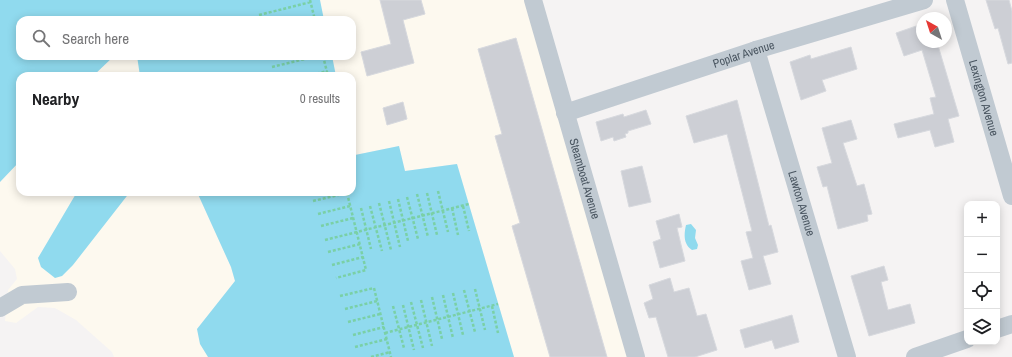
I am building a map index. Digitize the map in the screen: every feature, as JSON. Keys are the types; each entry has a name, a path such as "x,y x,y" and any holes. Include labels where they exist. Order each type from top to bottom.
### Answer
{"street":[{"name":"Steamboat Avenue","path":"533,0 636,357"},
{"name":"Poplar Avenue","path":"565,113 756,50 924,0"},
{"name":"Lexington Avenue","path":"955,0 1012,196"},
{"name":"Lawton Avenue","path":"756,50 847,357"},
{"path":"0,308 22,295 68,292"},
{"path":"1000,328 1012,324"},
{"path":"915,357 964,340"}],"path":[{"path":"259,15 311,1 314,16"},
{"path":"272,67 301,60"},
{"path":"323,72 327,71 324,60"},
{"path":"438,191 448,232"},
{"path":"427,192 437,235"},
{"path":"417,194 428,237"},
{"path":"313,201 332,196"},
{"path":"336,278 366,270 348,196"},
{"path":"407,197 418,239"},
{"path":"398,199 408,241"},
{"path":"388,201 400,247"},
{"path":"379,203 391,250"},
{"path":"325,240 469,204"},
{"path":"318,214 350,206"},
{"path":"370,206 382,251"},
{"path":"463,206 469,231"},
{"path":"361,208 371,248"},
{"path":"452,208 458,235"},
{"path":"321,226 353,218"},
{"path":"328,252 360,244"},
{"path":"332,264 363,257"},
{"path":"340,296 374,288 391,357"},
{"path":"475,289 485,330"},
{"path":"464,290 475,332"},
{"path":"453,293 463,335"},
{"path":"443,295 453,338"},
{"path":"432,298 442,340"},
{"path":"421,300 432,346"},
{"path":"345,310 377,301"},
{"path":"412,302 423,348"},
{"path":"385,333 498,304"},
{"path":"403,305 414,350"},
{"path":"393,306 404,348"},
{"path":"492,306 498,333"},
{"path":"348,322 380,314"},
{"path":"352,335 384,328"},
{"path":"355,347 387,339"},
{"path":"371,357 390,352"}],"shaded area":[{"path":"320,0 531,0 635,357 514,357 457,164 405,171 399,146 356,155 356,72 335,72 333,60 356,60 356,16 323,16"},
{"path":"110,60 138,60 140,72 97,72"},
{"path":"16,165 16,196 75,196 38,258 92,240 127,196 199,196 231,267 235,281 197,329 200,344 208,357 114,357 112,352 76,320 55,308 38,307 16,323 5,321 8,290 17,279 15,269 0,251 0,182"}],"water":[{"path":"0,0 320,0 323,16 16,16 16,60 110,60 97,72 16,72 16,165 0,182"},
{"path":"138,60 333,60 335,72 139,72"},
{"path":"399,146 405,171 457,164 514,357 208,357 200,344 197,329 235,281 231,267 199,196 356,196 356,155"},
{"path":"75,196 127,196 73,265 62,276 55,278 41,267 38,258"},
{"path":"691,224 696,230 695,238 698,245 697,249 692,250 687,245 685,235 686,225"}],"building":[{"path":"380,0 421,0 425,14 403,20 414,63 367,76 361,52 391,44"},
{"path":"986,0 1009,0 1012,11 1012,63 1008,64 998,28 995,29"},
{"path":"916,26 916,48 939,48 959,116 948,119 954,142 935,147 930,130 898,138 894,124 934,114 930,98 936,97 922,50 904,56 896,33"},
{"path":"516,38 607,357 550,357 512,226 520,223 495,136 502,134 478,49"},
{"path":"851,47 857,69 822,80 826,91 801,100 790,62 810,55 811,59"},
{"path":"737,100 769,226 771,225 778,252 763,256 771,284 749,290 741,261 753,258 746,232 752,231 727,134 694,143 686,116"},
{"path":"403,102 407,119 387,125 383,108"},
{"path":"646,110 651,124 628,131 628,133 625,134 626,137 614,141 613,137 601,141 596,122 623,114 624,117"},
{"path":"851,120 857,139 843,143 857,186 864,184 872,214 867,215 868,221 838,229 827,186 823,187 817,167 832,163 822,128"},
{"path":"642,166 651,202 629,207 621,171"},
{"path":"679,214 682,227 677,228 685,261 660,268 653,242 661,239 656,221"},
{"path":"884,266 888,280 881,282 888,310 910,304 915,323 869,336 851,276"},
{"path":"670,278 674,292 689,288 697,316 706,314 717,350 695,357 668,357 656,317 649,318 644,303 653,299 649,285"},
{"path":"792,315 799,342 775,349 772,340 745,348 740,330"}]}
